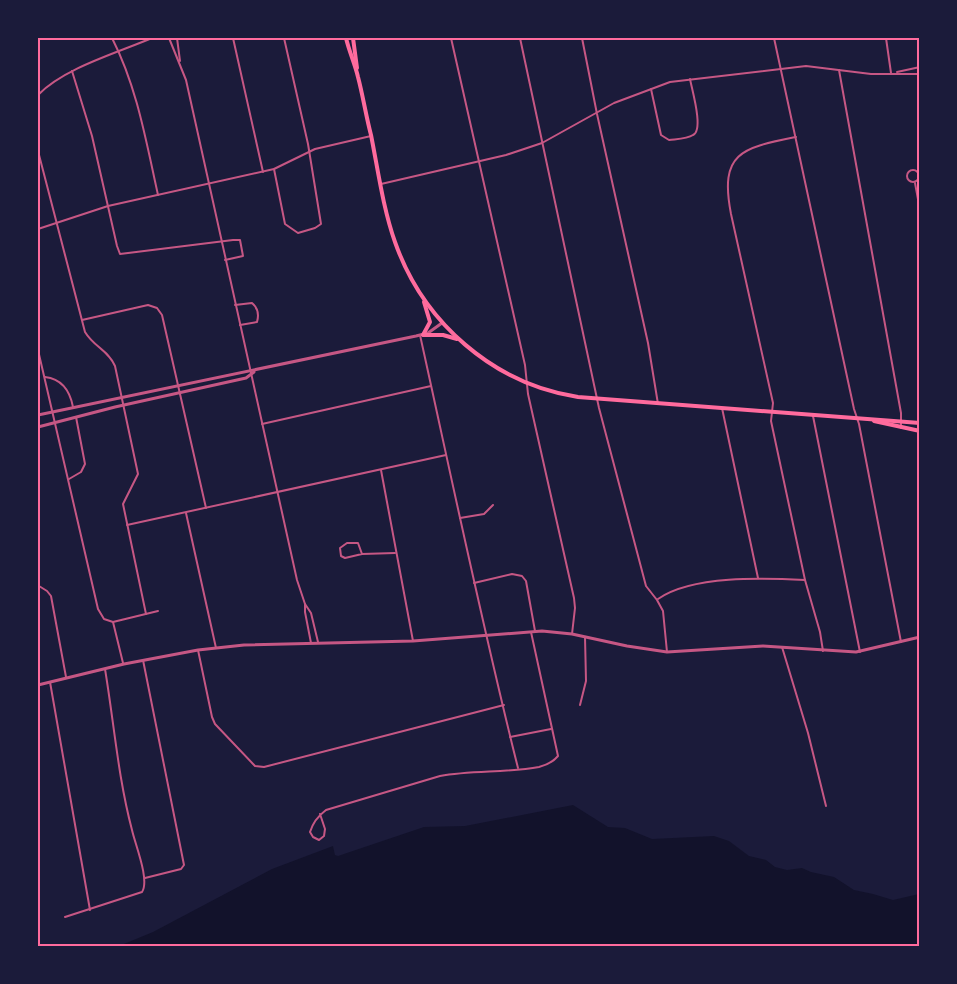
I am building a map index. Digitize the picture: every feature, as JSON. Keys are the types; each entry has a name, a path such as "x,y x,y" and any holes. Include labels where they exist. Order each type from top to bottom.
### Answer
{"main road":[{"path":"346,38 357,74 396,244 405,266 423,298 442,323 488,363 528,384 564,395 920,423"},
{"path":"353,38 357,74"},
{"path":"421,335 430,323 423,298"},
{"path":"421,335 443,335 458,339"},
{"path":"865,419 918,432"}],"street":[{"path":"112,38 125,64 139,104 158,195"},
{"path":"38,95 45,87 72,71 152,38"},
{"path":"169,38 186,80 276,492 297,580 305,604 311,612 318,642"},
{"path":"177,38 180,64"},
{"path":"233,38 263,172"},
{"path":"274,169 285,224 298,232 315,228 321,224 309,152 284,38"},
{"path":"451,38 525,365 533,418 574,598 572,634"},
{"path":"520,38 597,399 646,586 663,611 667,652"},
{"path":"582,38 648,343 658,404"},
{"path":"774,38 857,418 901,642"},
{"path":"886,38 891,73"},
{"path":"381,184 506,155 542,143 634,94 670,82 780,67 806,66 871,74 920,74"},
{"path":"891,73 920,67"},
{"path":"839,70 901,429"},
{"path":"72,71 90,126 120,254 240,240 243,256 225,260"},
{"path":"651,89 661,135 669,140 693,136 699,124 690,79"},
{"path":"38,229 108,206 274,169 309,152 371,136"},
{"path":"796,137 768,143 748,150 740,156 727,178 727,196 772,400 771,421 805,580 824,651"},
{"path":"38,151 85,332 91,342 110,354 115,366 138,474 123,504 146,614"},
{"path":"915,182 907,178 911,170 916,170 919,174 915,182 920,210"},
{"path":"235,305 252,303 256,306 257,322 240,325"},
{"path":"82,320 148,305 157,308 162,315 206,508"},
{"path":"38,415 251,373 421,335 442,323"},
{"path":"421,335 485,637 504,705 518,768"},
{"path":"38,350 96,602 104,619 113,622 158,611"},
{"path":"38,427 246,378 251,373"},
{"path":"44,377 56,380 64,386 71,396 73,407"},
{"path":"262,424 431,386"},
{"path":"722,408 758,578"},
{"path":"813,414 860,652"},
{"path":"69,479 79,473 85,464 76,417"},
{"path":"127,525 446,455"},
{"path":"381,469 414,641"},
{"path":"460,518 484,514 493,505"},
{"path":"186,512 216,648"},
{"path":"362,554 358,543 347,543 340,548 341,556 345,558 362,554 396,553"},
{"path":"320,814 325,829 324,836 319,840 310,832 312,824 320,814 326,810 440,776 539,767 553,762 558,756 533,631 526,580 522,576 512,574 474,583"},
{"path":"38,579 38,586 51,596 66,678"},
{"path":"657,600 684,587 729,579 805,580"},
{"path":"305,604 311,643"},
{"path":"113,622 124,664"},
{"path":"38,685 124,664 198,650 318,642 414,641 485,637 533,631 572,634 667,652 781,646 860,652 920,638"},
{"path":"580,705 586,681 585,637"},
{"path":"781,646 808,733 826,806"},
{"path":"198,650 215,724 255,766 264,767 504,705"},
{"path":"143,660 184,865 181,869 145,878"},
{"path":"65,917 142,892 145,888 145,878 131,826 114,743 105,669"},
{"path":"50,682 90,910"},
{"path":"510,737 552,729"}],"shaded area":[{"path":"573,805 608,827 625,828 652,839 714,836 729,841 749,856 766,860 775,867 787,870 802,868 834,877 854,890 893,900 919,894 919,946 119,946 153,932 272,869 333,846 335,855 338,856 424,827 465,826"}]}
